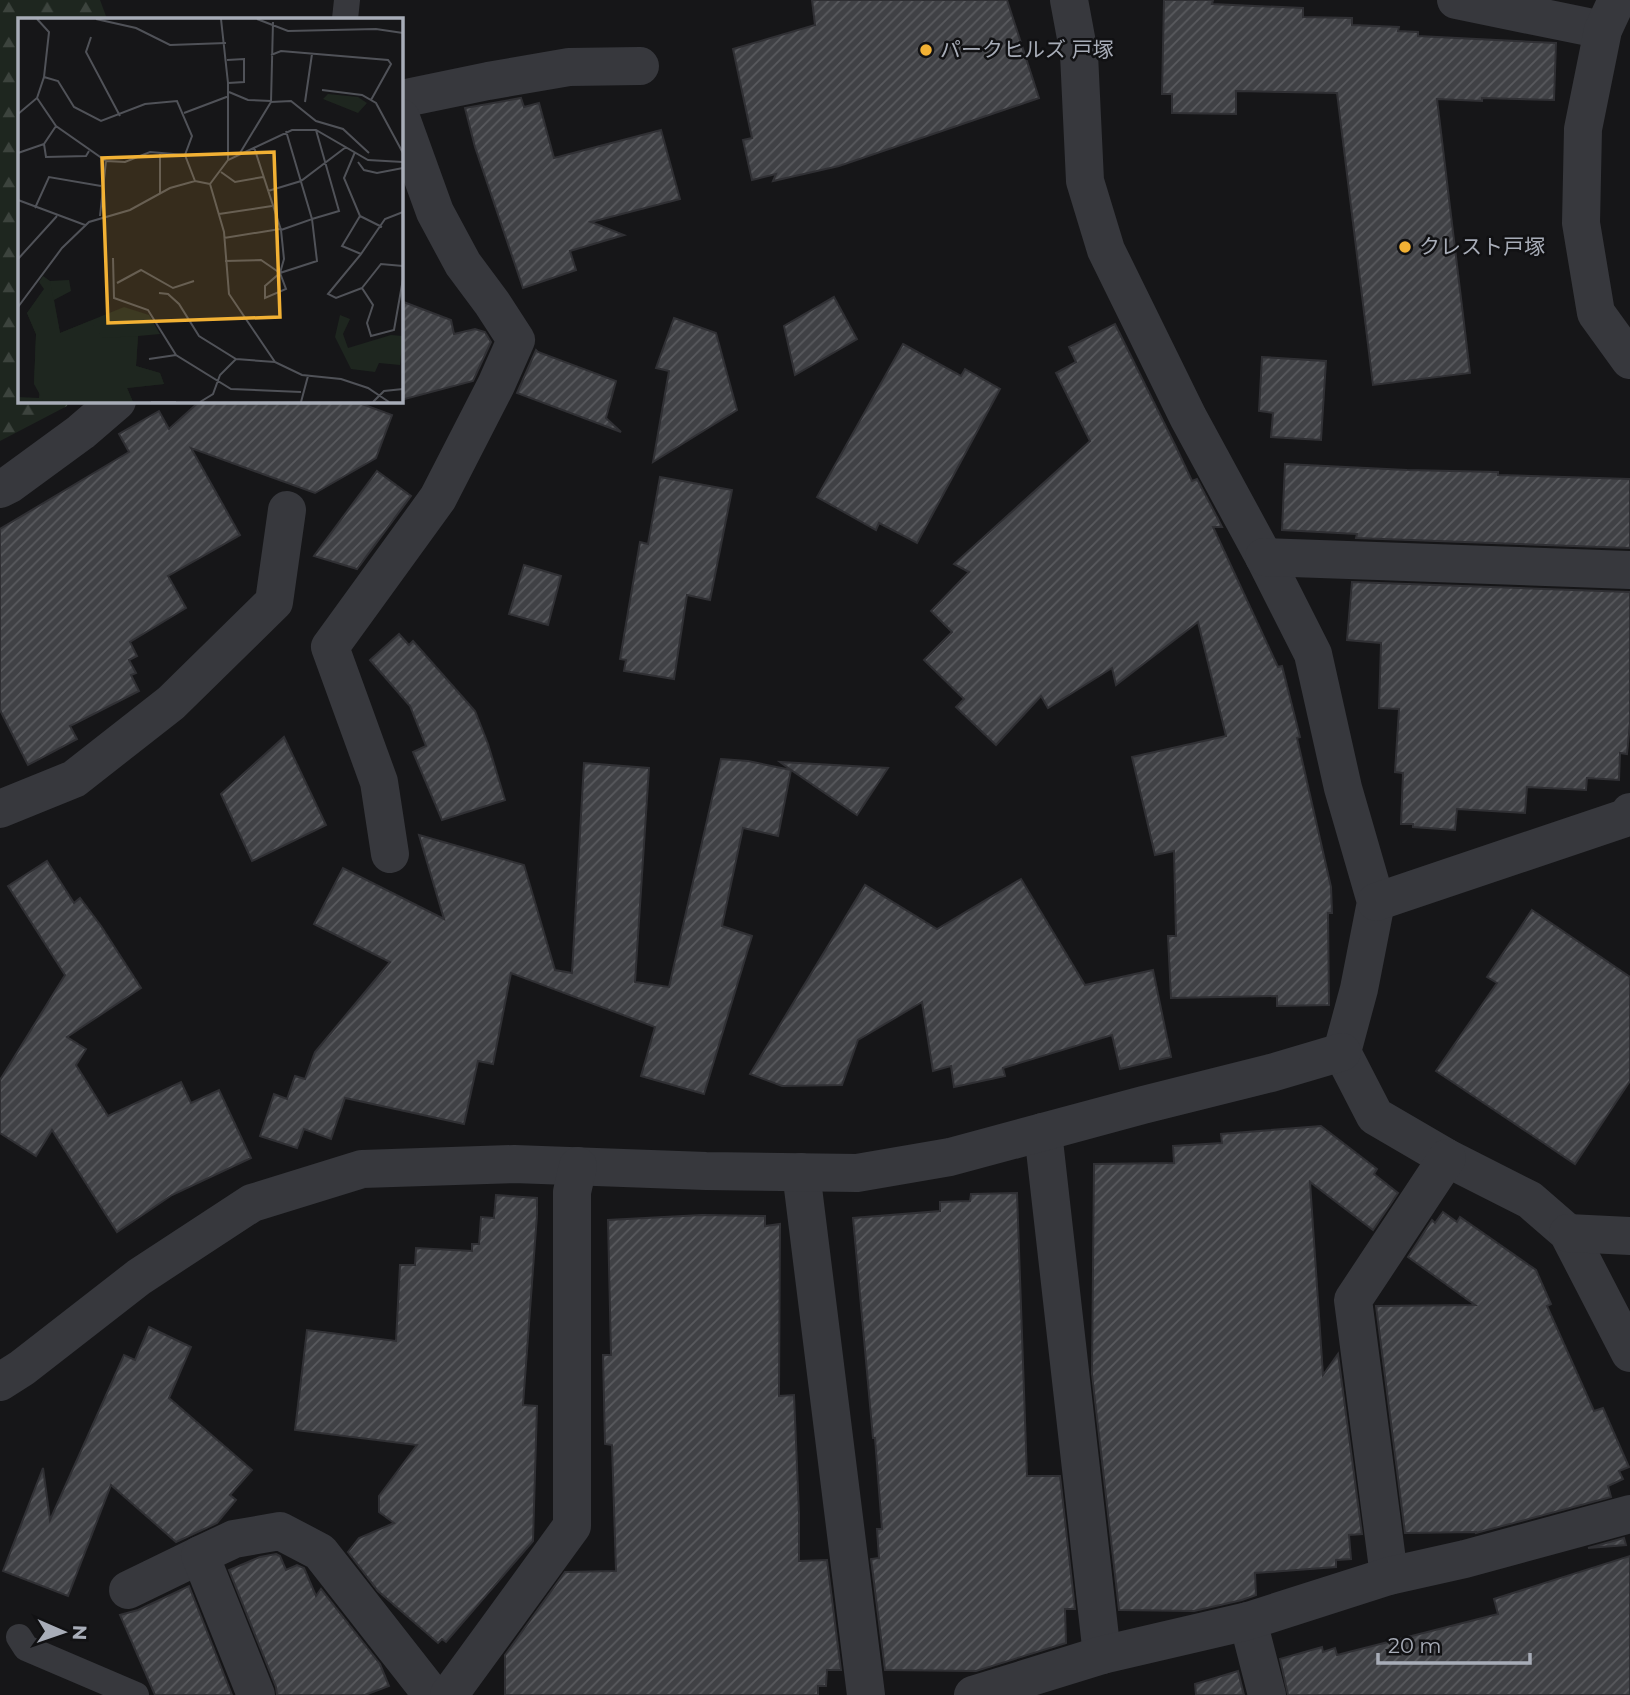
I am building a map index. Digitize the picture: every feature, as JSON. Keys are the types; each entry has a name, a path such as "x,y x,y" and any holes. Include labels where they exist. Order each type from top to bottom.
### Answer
{"street":[{"path":"1069,0 1079,54 1085,181 1106,250 1188,417 1314,654 1343,788 1376,902 1359,989 1342,1052 1375,1116 1447,1158 1530,1200 1568,1233 1630,1352"},
{"path":"1456,0 1610,15 1584,129 1581,223 1596,313 1630,360"},
{"path":"402,99 569,67 640,66"},
{"path":"390,855 379,782 330,647 438,498 516,340 463,264 435,212 402,121"},
{"path":"0,489 81,432 116,402"},
{"path":"0,809 74,779 171,704 274,602 286,510"},
{"path":"1264,557 1630,570"},
{"path":"1376,902 1629,816"},
{"path":"0,1382 139,1277 252,1203 362,1168 514,1164 857,1173 950,1157 1342,1052"},
{"path":"1043,1132 1102,1655"},
{"path":"1389,1576 1353,1300 1447,1158"},
{"path":"449,1695 572,1526 572,1192 578,1166"},
{"path":"801,1172 866,1695"},
{"path":"1568,1233 1630,1236"},
{"path":"973,1695 1102,1655 1248,1621 1389,1576 1465,1559 1630,1514"},
{"path":"128,1590 234,1539 280,1531 320,1552 432,1695"},
{"path":"200,1555 256,1695"},
{"path":"1248,1621 1267,1695"}],"lane":[{"path":"345,18 347,0"},
{"path":"19,1637 26,1648 136,1695"}],"green space":[{"path":"0,0 100,0 107,18 18,18 18,402 69,402 67,406 0,441"}],"building":[{"name":"パークヒルズ 戸塚","path":"812,0 1007,0 1039,98 839,166 773,181 776,174 752,180 743,140 752,138 733,49 815,25"},
{"path":"1164,0 1213,0 1212,4 1303,8 1303,17 1352,18 1352,25 1399,27 1398,31 1418,32 1418,36 1556,43 1554,100 1437,99 1470,373 1373,385 1337,93 1236,91 1236,114 1172,113 1172,94 1162,94"},
{"path":"521,98 524,107 539,103 554,158 661,130 680,199 591,222 624,235 570,251 576,270 523,288 475,147 465,108"},
{"path":"834,297 857,339 795,375 784,326"},
{"path":"402,301 451,320 454,334 475,329 485,332 491,342 473,381 402,400"},
{"path":"674,318 716,333 737,410 653,462 669,371 656,368"},
{"path":"1115,324 1192,481 1197,479 1222,527 1213,527 1278,667 1282,666 1300,737 1297,738 1331,887 1332,913 1328,913 1329,1005 1277,1006 1277,996 1171,998 1168,936 1176,936 1174,851 1155,855 1132,757 1226,736 1198,622 1116,685 1112,668 1048,708 1041,696 996,745 956,707 964,699 924,660 952,632 931,611 969,572 954,564 1090,441 1056,373 1076,362 1069,347"},
{"path":"903,344 961,376 965,369 1000,389 917,543 879,523 876,530 817,497"},
{"path":"536,350 616,381 606,418 621,432 517,393"},
{"path":"1262,357 1326,361 1321,440 1271,437 1273,413 1259,411"},
{"path":"199,402 357,402 392,415 376,458 315,493 191,448 240,535 168,576 186,608 130,642 137,656 129,660 136,673 131,675 139,691 70,726 77,739 28,765 0,710 0,529 129,452 119,434 159,411 169,429"},
{"path":"1285,464 1630,479 1630,548 1356,538 1357,534 1282,530"},
{"path":"377,471 411,496 357,569 314,556"},
{"path":"660,477 732,490 710,600 687,595 674,679 624,671 626,660 620,659 640,542 648,544"},
{"path":"524,565 561,576 548,625 509,614"},
{"path":"1352,582 1630,592 1630,722 1627,754 1620,753 1619,780 1587,778 1586,790 1527,787 1525,813 1457,809 1455,830 1401,824 1403,773 1395,772 1399,709 1379,708 1381,643 1347,640"},
{"path":"399,634 409,645 413,641 475,711 505,800 442,820 413,752 426,746 410,706 370,660"},
{"path":"284,737 326,825 252,861 221,794"},
{"path":"721,759 748,761 791,770 778,836 743,828 722,926 752,936 704,1094 641,1076 655,1027 511,973 493,1064 478,1061 464,1124 345,1098 331,1139 304,1129 297,1148 260,1136 274,1094 287,1099 295,1076 305,1079 315,1052 390,962 314,924 343,868 444,919 419,835 524,865 555,970 572,973 584,763 649,768 635,982 669,987"},
{"path":"780,762 888,768 857,815"},
{"path":"47,861 74,903 80,898 101,926 141,988 67,1037 86,1049 76,1065 108,1116 181,1082 191,1103 219,1090 251,1158 172,1195 117,1232 52,1130 36,1156 0,1133 0,1080 65,975 8,886"},
{"path":"1021,879 1085,985 1153,970 1171,1057 1120,1069 1112,1035 1003,1068 1005,1076 954,1087 951,1066 933,1071 922,1002 858,1040 842,1085 782,1086 750,1074 865,885 937,929"},
{"path":"1532,910 1630,977 1630,1081 1575,1164 1436,1071 1497,983 1487,977"},
{"path":"1321,1126 1377,1169 1374,1174 1398,1193 1373,1230 1310,1182 1323,1375 1338,1354 1362,1534 1349,1535 1351,1559 1336,1560 1336,1567 1255,1573 1256,1595 1242,1600 1194,1611 1119,1610 1092,1374 1094,1164 1174,1163 1173,1146 1222,1143 1221,1134"},
{"path":"1017,1193 1027,1476 1060,1476 1075,1609 1065,1609 1066,1643 976,1671 885,1670 871,1559 879,1558 877,1529 882,1529 853,1218 940,1211 940,1202 970,1201 971,1194"},
{"path":"496,1195 537,1198 523,1405 537,1406 533,1541 446,1642 442,1639 438,1643 378,1591 348,1552 359,1538 394,1523 379,1512 379,1496 417,1445 295,1430 307,1330 396,1341 400,1265 415,1265 416,1248 472,1251 472,1244 479,1244 481,1217 494,1218"},
{"path":"1443,1212 1457,1222 1460,1217 1536,1270 1551,1304 1547,1306 1594,1411 1603,1408 1629,1467 1619,1471 1623,1479 1608,1486 1611,1497 1476,1533 1405,1533 1376,1306 1475,1305 1408,1257 1432,1220 1435,1223"},
{"path":"702,1215 765,1216 765,1226 780,1224 779,1396 794,1395 799,1561 827,1560 841,1670 827,1670 826,1686 818,1686 818,1695 505,1695 505,1655 565,1572 616,1571 612,1445 605,1444 603,1355 611,1355 608,1220"},
{"path":"149,1327 191,1347 169,1398 252,1470 230,1495 236,1500 217,1523 176,1542 111,1485 68,1596 3,1571 43,1468 50,1520 124,1355 135,1360"},
{"path":"1624,1538 1626,1545 1588,1548"},
{"path":"276,1554 280,1556 286,1570 297,1565 304,1568 316,1596 321,1589 380,1664 389,1686 365,1695 277,1695 229,1570 260,1557"},
{"path":"1630,1556 1630,1695 1288,1695 1280,1659 1322,1647 1323,1652 1335,1648 1337,1655 1498,1614 1494,1599"},
{"path":"189,1586 232,1695 155,1695 120,1615 138,1610"},
{"path":"1238,1671 1244,1695 1196,1695 1195,1684"}],"place":[{"name":"パークヒルズ 戸塚","path":"926,50"},
{"name":"クレスト戸塚","path":"1405,247"}]}
